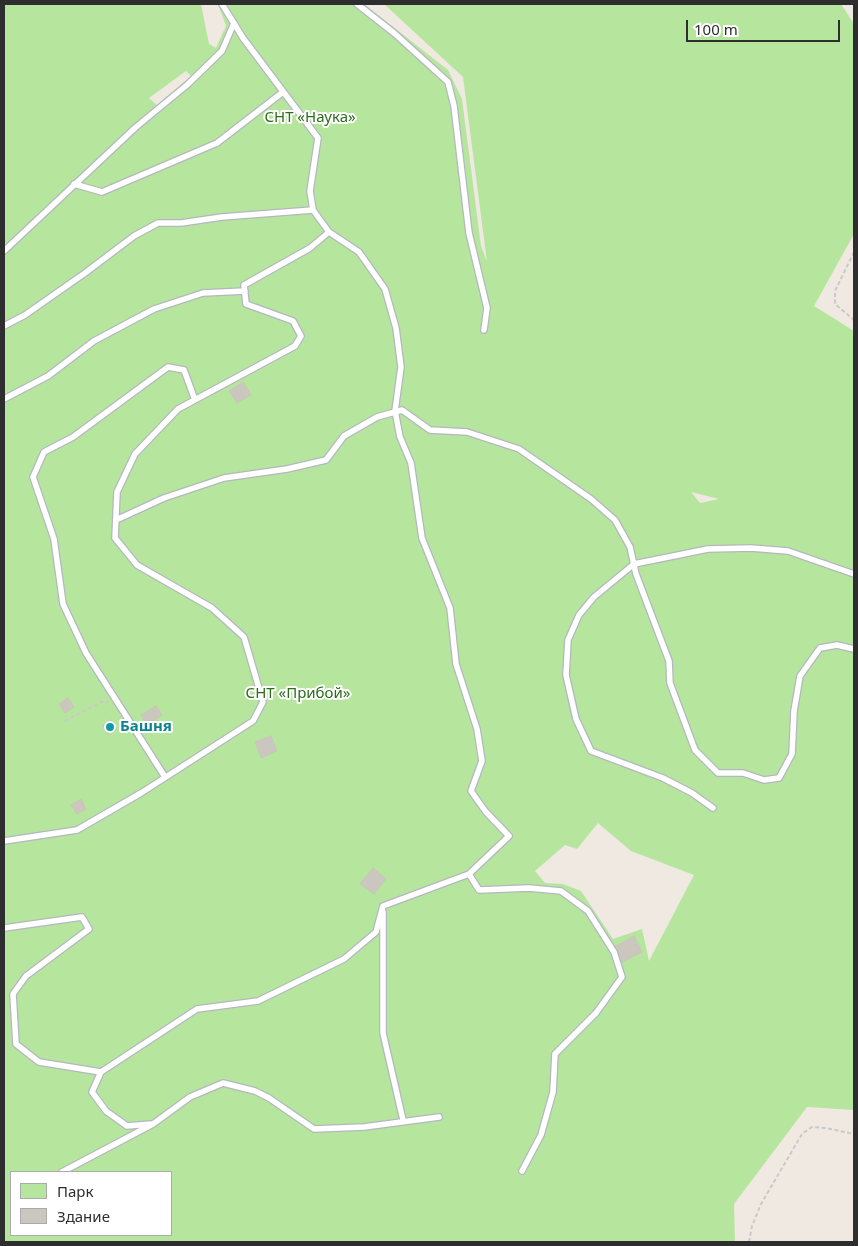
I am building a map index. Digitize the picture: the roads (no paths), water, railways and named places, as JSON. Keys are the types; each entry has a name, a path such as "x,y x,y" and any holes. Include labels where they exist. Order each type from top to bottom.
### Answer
{"lane":[{"path":"222,4 283,92 318,138 310,191 314,210 329,232 359,252 385,289 396,328 401,366 395,411 400,436 411,463 422,538 450,608 456,664 477,729 482,761 471,791 486,812 509,836 469,874 383,906"},
{"path":"357,4 394,33 448,82 454,106 468,233 487,308 484,330"},
{"path":"4,251 136,127 187,85 222,51 234,23"},
{"path":"74,184 102,192 217,143 283,92"},
{"path":"4,326 86,273 134,236 158,223 181,223 222,217 314,210"},
{"path":"4,841 77,830 253,721 263,702 244,637 212,608 137,565 116,538 117,492 135,454 178,409 295,346 301,336 293,321 246,304 244,285 310,248 329,232"},
{"path":"4,399 48,376 94,341 154,309 203,294 245,291"},
{"path":"165,777 86,652 63,604 54,539 33,477 44,452 73,437 168,367 184,370 195,400"},
{"path":"116,520 164,498 224,478 287,469 326,460 344,436 377,417 402,410 430,430 467,432 519,449 591,499 615,520 630,547 652,618 669,661 670,683 695,750 718,773 743,773 764,780 779,778 792,754 794,711 800,676 820,648 837,645 854,649"},
{"path":"713,808 692,793 663,778 591,751 576,720 566,675 568,640 579,615 594,597 634,564 708,550 751,548 788,552 854,574"},
{"path":"469,874 479,890 529,888 561,891 588,911 614,952 622,977 596,1013 555,1054 553,1092 541,1135 522,1171"},
{"path":"153,1124 128,1126 106,1111 92,1092 101,1072 197,1009 258,1001 344,959 376,932 383,906"},
{"path":"383,906 385,946 383,1033 403,1120"},
{"path":"4,928 82,917 89,929 26,976 12,994 16,1044 39,1062 101,1072"},
{"path":"64,1171 153,1124 190,1097 223,1083 255,1091 269,1098 314,1129 364,1127 403,1120 439,1117"}],"place":[{"name":"Башня","path":"110,727"}],"park label":[{"name":"СНТ «Наука»","path":"310,118"},
{"name":"СНТ «Прибой»","path":"298,694"}]}
